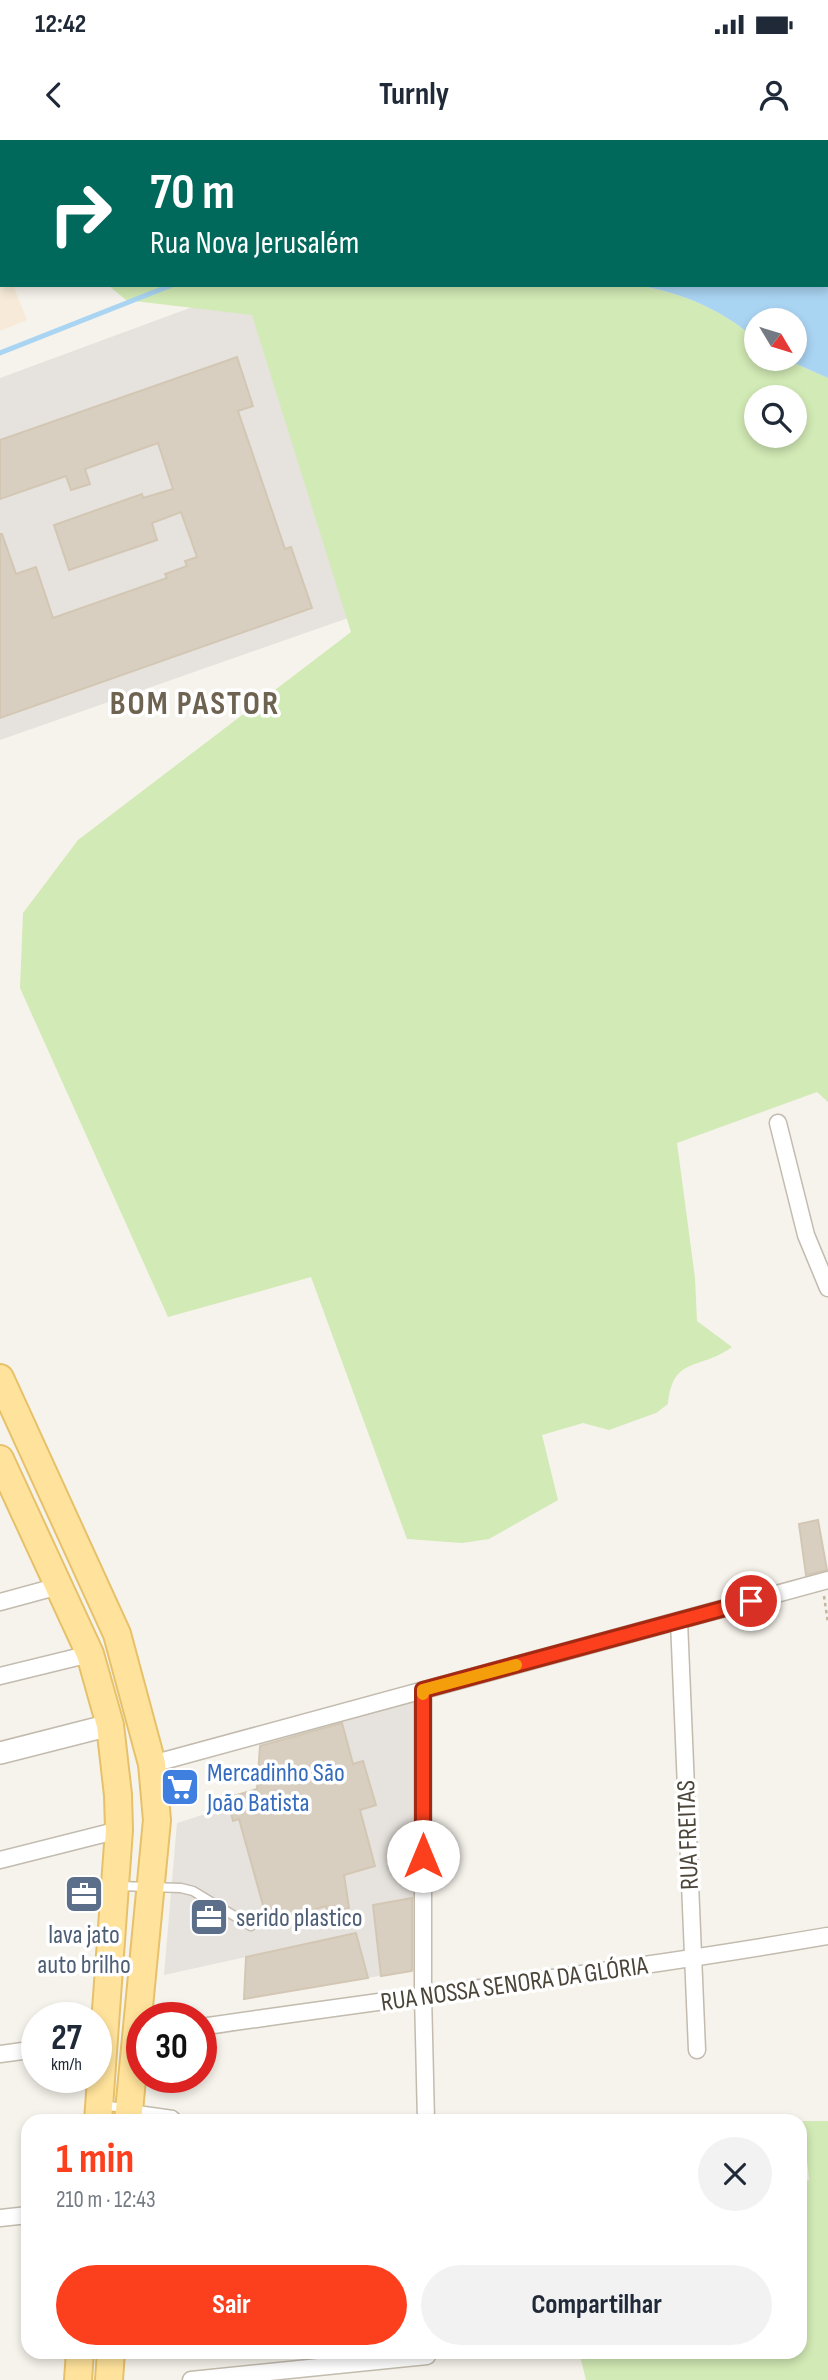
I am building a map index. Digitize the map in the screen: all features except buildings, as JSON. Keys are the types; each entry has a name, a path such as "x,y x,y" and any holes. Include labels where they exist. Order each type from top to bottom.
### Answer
{"main road":[{"path":"0,1378 117,1633 152,1764 157,1820 141,2002"},
{"path":"35,1455 2,1463 90,1654 110,1725 119,1830 104,2002"},
{"path":"99,2093 99,2113"},
{"path":"128,2114 131,2093"},
{"path":"78,2380 80,2359"},
{"path":"109,2380 110,2359"}],"street":[{"path":"778,1124 806,1235 828,1288"},
{"path":"152,1764 825,1581"},
{"path":"0,1602 59,1586"},
{"name":"RUA FREITAS","path":"679,1621 697,2050"},
{"path":"0,1676 90,1654"},
{"path":"423,1690 426,2114"},
{"path":"0,1752 110,1725"},
{"path":"0,1860 119,1830"},
{"name":"RUA NOSSA SENORA DA GLÓRIA","path":"217,2025 423,1994 692,1959 827,1936"},
{"path":"0,2054 21,2051"},
{"path":"0,2218 21,2216"},
{"path":"191,2380 398,2359"}],"lane":[{"path":"116,1886 151,1886 193,1891 251,1926"}],"path":[{"path":"825,1581 828,1623"}],"shaded area":[{"path":"0,287 14,287 27,320 0,331"},
{"path":"247,287 253,287 428,590 0,740 0,378"},
{"path":"414,1702 414,1970 244,1999 246,1957 164,1975 177,1823 227,1807 227,1798 257,1789 260,1742"}],"green space":[{"path":"110,287 647,287 701,304 744,330 744,371 807,371 807,369 828,378 828,1102 817,1092 677,1143 695,1278 697,1321 732,1347 682,1371 675,1378 668,1404 656,1413 609,1430 583,1423 542,1435 558,1500 489,1539 462,1543 407,1539 311,1277 168,1317 20,988 23,913 78,840 351,632 252,315 126,300"},
{"path":"807,2121 828,2121 828,2380 586,2380 581,2359 807,2359"}],"water":[{"path":"647,287 828,287 828,378 807,369 807,308 744,308 744,330 701,304"}],"waterway":[{"path":"0,353 167,287"}],"slow traffic":[{"path":"423,1694 423,1690 516,1665"}],"place":[{"name":"Mercadinho São João Batista","path":"180,1787"},
{"name":"lava jato auto brilho","path":"84,1894"},
{"name":"serido plastico","path":"209,1917"}],"district":[{"name":"BOM PASTOR","path":"195,702"}],"route":[{"path":"423,1856 423,1690 751,1601"}]}
